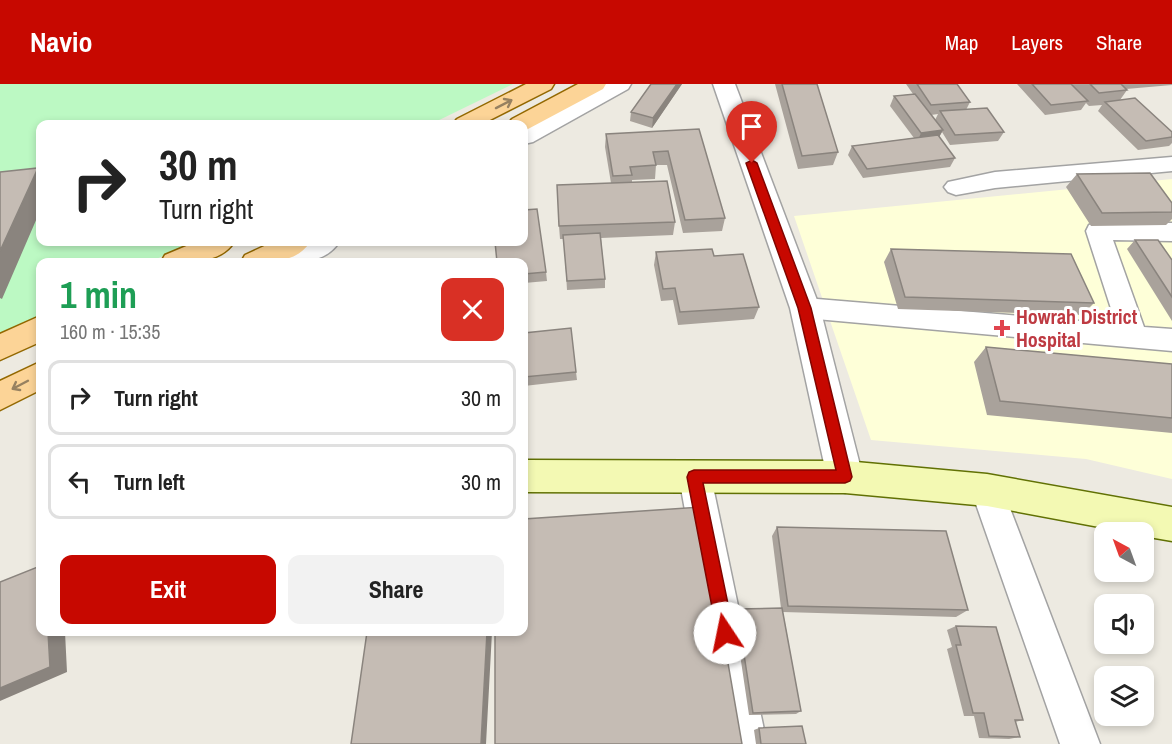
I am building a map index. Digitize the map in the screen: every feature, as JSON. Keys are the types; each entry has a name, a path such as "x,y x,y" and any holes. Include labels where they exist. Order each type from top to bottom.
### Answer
{"main road":[{"path":"473,120 543,84"},
{"path":"528,120 596,84"},
{"path":"184,258 211,246"},
{"path":"263,258 288,246"},
{"path":"0,348 36,330"},
{"path":"0,396 36,377"},
{"path":"528,476 845,477 987,490 1172,524"}],"street":[{"path":"528,135 620,84"},
{"path":"724,84 805,308 845,477"},
{"path":"956,187 995,180 1172,164"},
{"path":"1134,338 1098,231 1172,232"},
{"path":"294,258 318,246"},
{"path":"805,308 1172,340"},
{"path":"694,477 747,744"},
{"path":"987,490 1080,744"}],"shaded area":[{"name":"Howrah District Hospital","path":"1172,179 1172,479 1086,459 871,440 794,216"}],"green space":[{"path":"0,84 513,84 439,120 36,120 36,246 184,246 159,258 36,258 36,318 0,336"}],"building":[{"path":"651,84 677,84 653,118 631,112"},
{"path":"782,84 817,84 838,152 802,156"},
{"path":"917,84 957,84 970,102 931,105"},
{"path":"1032,84 1071,84 1088,101 1051,105"},
{"path":"1090,84 1121,84 1127,90 1099,93"},
{"path":"915,94 943,130 921,133 894,96"},
{"path":"1135,98 1172,132 1172,137 1146,141 1105,102"},
{"path":"987,108 1004,132 955,135 940,111"},
{"path":"699,129 725,218 685,220 668,151 653,152 656,165 630,167 632,175 613,176 606,134"},
{"path":"938,135 955,158 867,169 852,146"},
{"path":"36,168 0,251 0,172"},
{"path":"1150,173 1172,203 1172,212 1102,213 1077,174"},
{"path":"667,181 675,222 559,226 557,185"},
{"path":"537,209 546,272 528,274 528,258 497,258 495,246 528,246 528,210"},
{"path":"600,233 605,279 567,281 563,235"},
{"path":"1135,240 1158,240 1172,260 1172,297"},
{"path":"712,249 714,256 743,254 759,307 680,312 675,288 663,289 656,252"},
{"path":"891,249 1071,254 1094,303 905,297"},
{"path":"571,328 576,372 528,377 528,333"},
{"path":"986,347 1172,364 1172,418 1000,401"},
{"path":"701,507 742,744 495,744 495,636 528,636 528,519"},
{"path":"777,527 946,531 968,610 788,606"},
{"path":"36,568 36,636 48,636 50,667 0,688 0,582"},
{"path":"782,608 801,711 753,713 737,609"},
{"path":"956,626 996,627 1023,720 1015,720 1020,737 989,736 984,713 973,713 956,645 961,645"},
{"path":"366,636 487,636 481,744 351,744"},
{"path":"802,726 806,744 761,744 759,728"}],"place":[{"name":"Howrah District Hospital","path":"1002,328"}],"route":[{"path":"725,633 694,477 845,477 805,308 752,163"}]}
